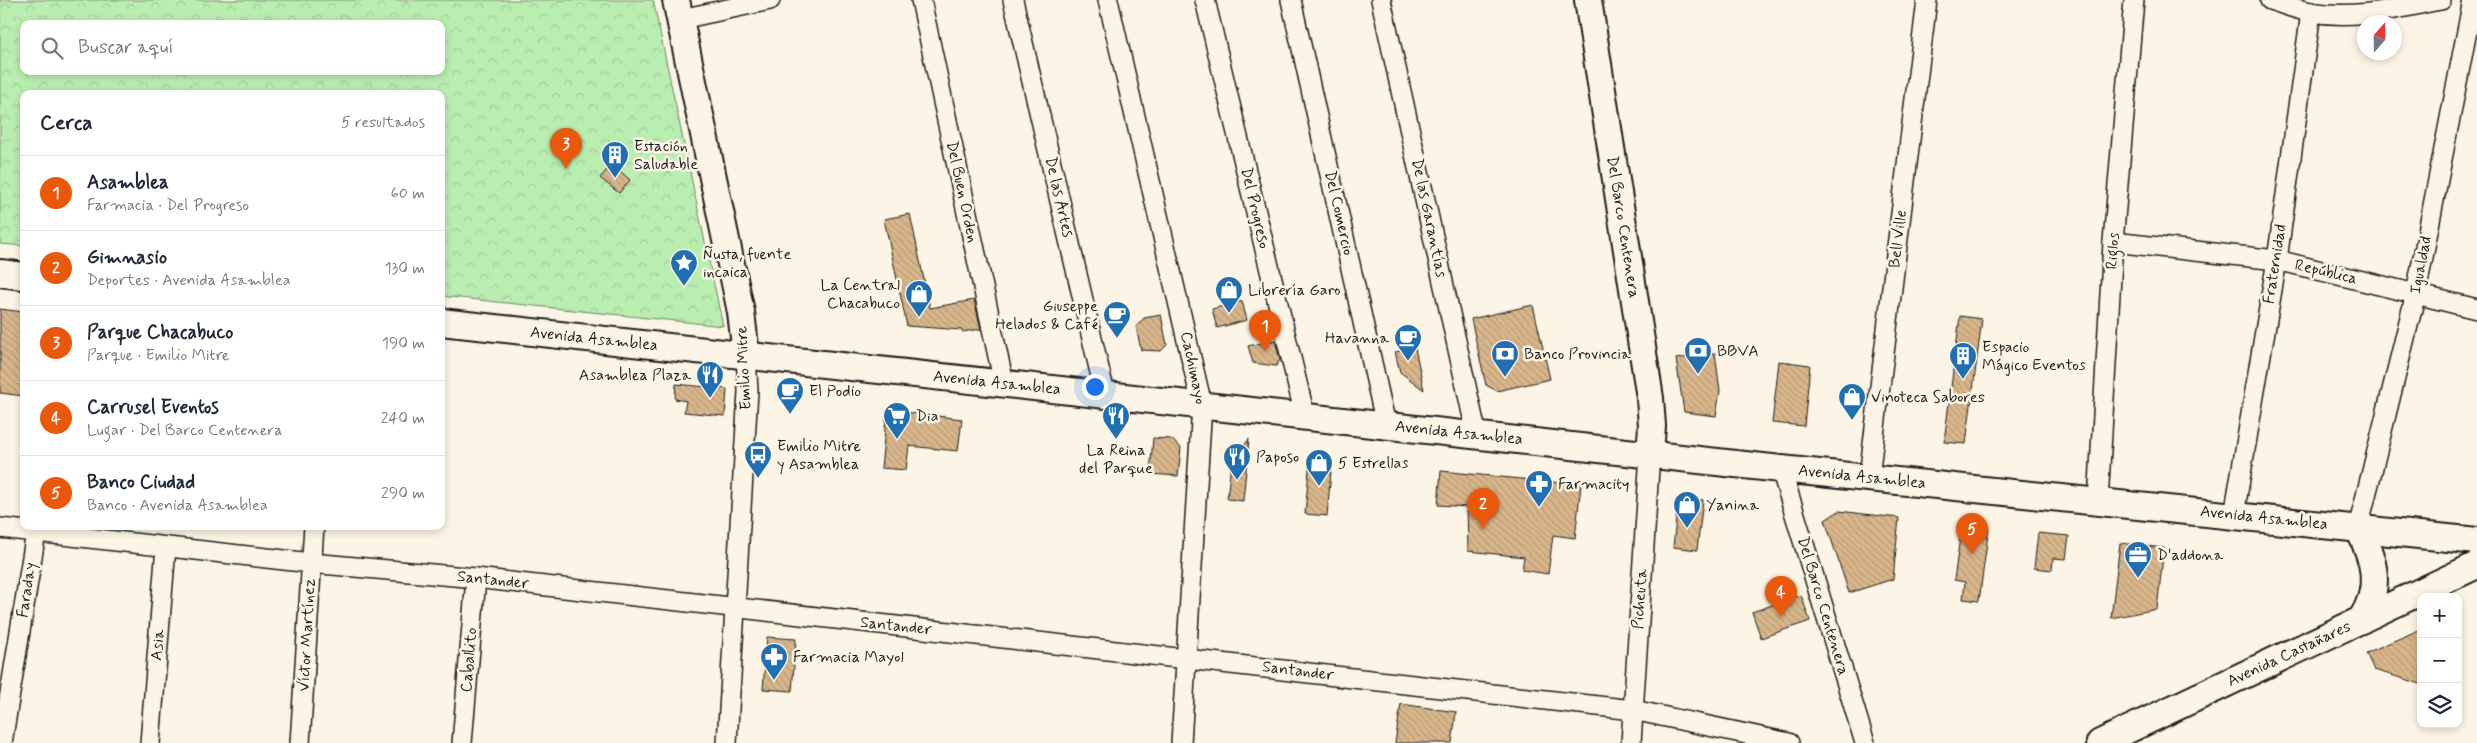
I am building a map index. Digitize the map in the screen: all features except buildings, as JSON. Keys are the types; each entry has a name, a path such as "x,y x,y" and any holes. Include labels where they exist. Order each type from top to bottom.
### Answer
{"main road":[{"name":"Del Barco Centenera","path":"1588,0 1650,398 1652,426 1650,454"},
{"name":"Emilio Mitre","path":"679,9 741,312 746,355"},
{"path":"0,273 20,276"},
{"name":"Avenida Asamblea","path":"445,322 1780,469 2477,540"},
{"path":"2358,528 2368,547 2373,566 2374,586 2371,605 2361,620"},
{"name":"Avenida Castañares","path":"2100,743 2477,565"}],"street":[{"path":"679,9 770,0"},
{"name":"Del Buen Orden","path":"921,0 1004,384"},
{"name":"De las Artes","path":"1013,0 1105,394"},
{"name":"Cachimayo","path":"1108,0 1202,405 1181,743"},
{"name":"Del Progreso","path":"1205,0 1305,416"},
{"name":"Del Comercio","path":"1291,0 1386,425"},
{"name":"De las Garantías","path":"1381,0 1477,436"},
{"name":"Bell Ville","path":"1869,478 1927,0"},
{"name":"Riglos","path":"2098,502 2113,242 2134,0"},
{"path":"2270,0 2310,12 2376,13 2441,0"},
{"path":"2448,0 2474,5"},
{"name":"Igualdad","path":"2358,528 2416,293 2474,5"},
{"name":"Fraternidad","path":"2234,515 2276,260 2310,12"},
{"name":"República","path":"2113,242 2276,260 2416,293 2477,310"},
{"name":"Emilio Mitre","path":"727,743 748,391 746,355"},
{"name":"Picheuta","path":"1631,743 1650,454"},
{"name":"Del Barco Centenera","path":"1780,469 1865,743"},
{"name":"Santander","path":"0,528 20,529"},
{"name":"Faraday","path":"2,743 36,530"},
{"name":"Santander","path":"43,530 166,547 476,578 1633,710 1789,743"},
{"name":"Víctor Martínez","path":"300,743 314,530"},
{"name":"Asia","path":"150,743 166,547"},
{"name":"Caballito","path":"462,743 476,578"}],"green space":[{"path":"0,0 653,0 723,326 445,296 445,90 20,90 20,246 0,244"}],"place":[{"name":"Parque Chacabuco","path":"566,169"},
{"name":"Estación Saludable","path":"615,179"},
{"name":"Ñusta, fuente incaica","path":"684,287"},
{"name":"Librería Garo","path":"1229,314"},
{"name":"La Central Chacabuco","path":"919,318"},
{"name":"Giuseppe Helados & Café","path":"1117,339"},
{"name":"Asamblea","path":"1265,351"},
{"name":"Havanna","path":"1408,362"},
{"name":"BBVA","path":"1698,375"},
{"name":"Banco Provincia","path":"1505,378"},
{"name":"Espacio Mágico Eventos","path":"1963,380"},
{"name":"Asamblea Plaza","path":"710,399"},
{"name":"El Podio","path":"790,415"},
{"name":"Vinoteca Sabores","path":"1852,421"},
{"name":"Dia","path":"897,440"},
{"name":"La Reina del Parque","path":"1116,440"},
{"name":"Emilio Mitre y Asamblea","path":"758,479"},
{"name":"Paposo","path":"1237,481"},
{"name":"5 Estrellas","path":"1319,487"},
{"name":"Farmacity","path":"1539,508"},
{"name":"Gimnasio","path":"1483,529"},
{"name":"Yanina","path":"1687,529"},
{"name":"Banco Ciudad","path":"1972,554"},
{"name":"D'addona","path":"2138,579"},
{"name":"Carrusel Eventos","path":"1781,617"},
{"name":"Farmacia Mayol","path":"774,681"}]}
